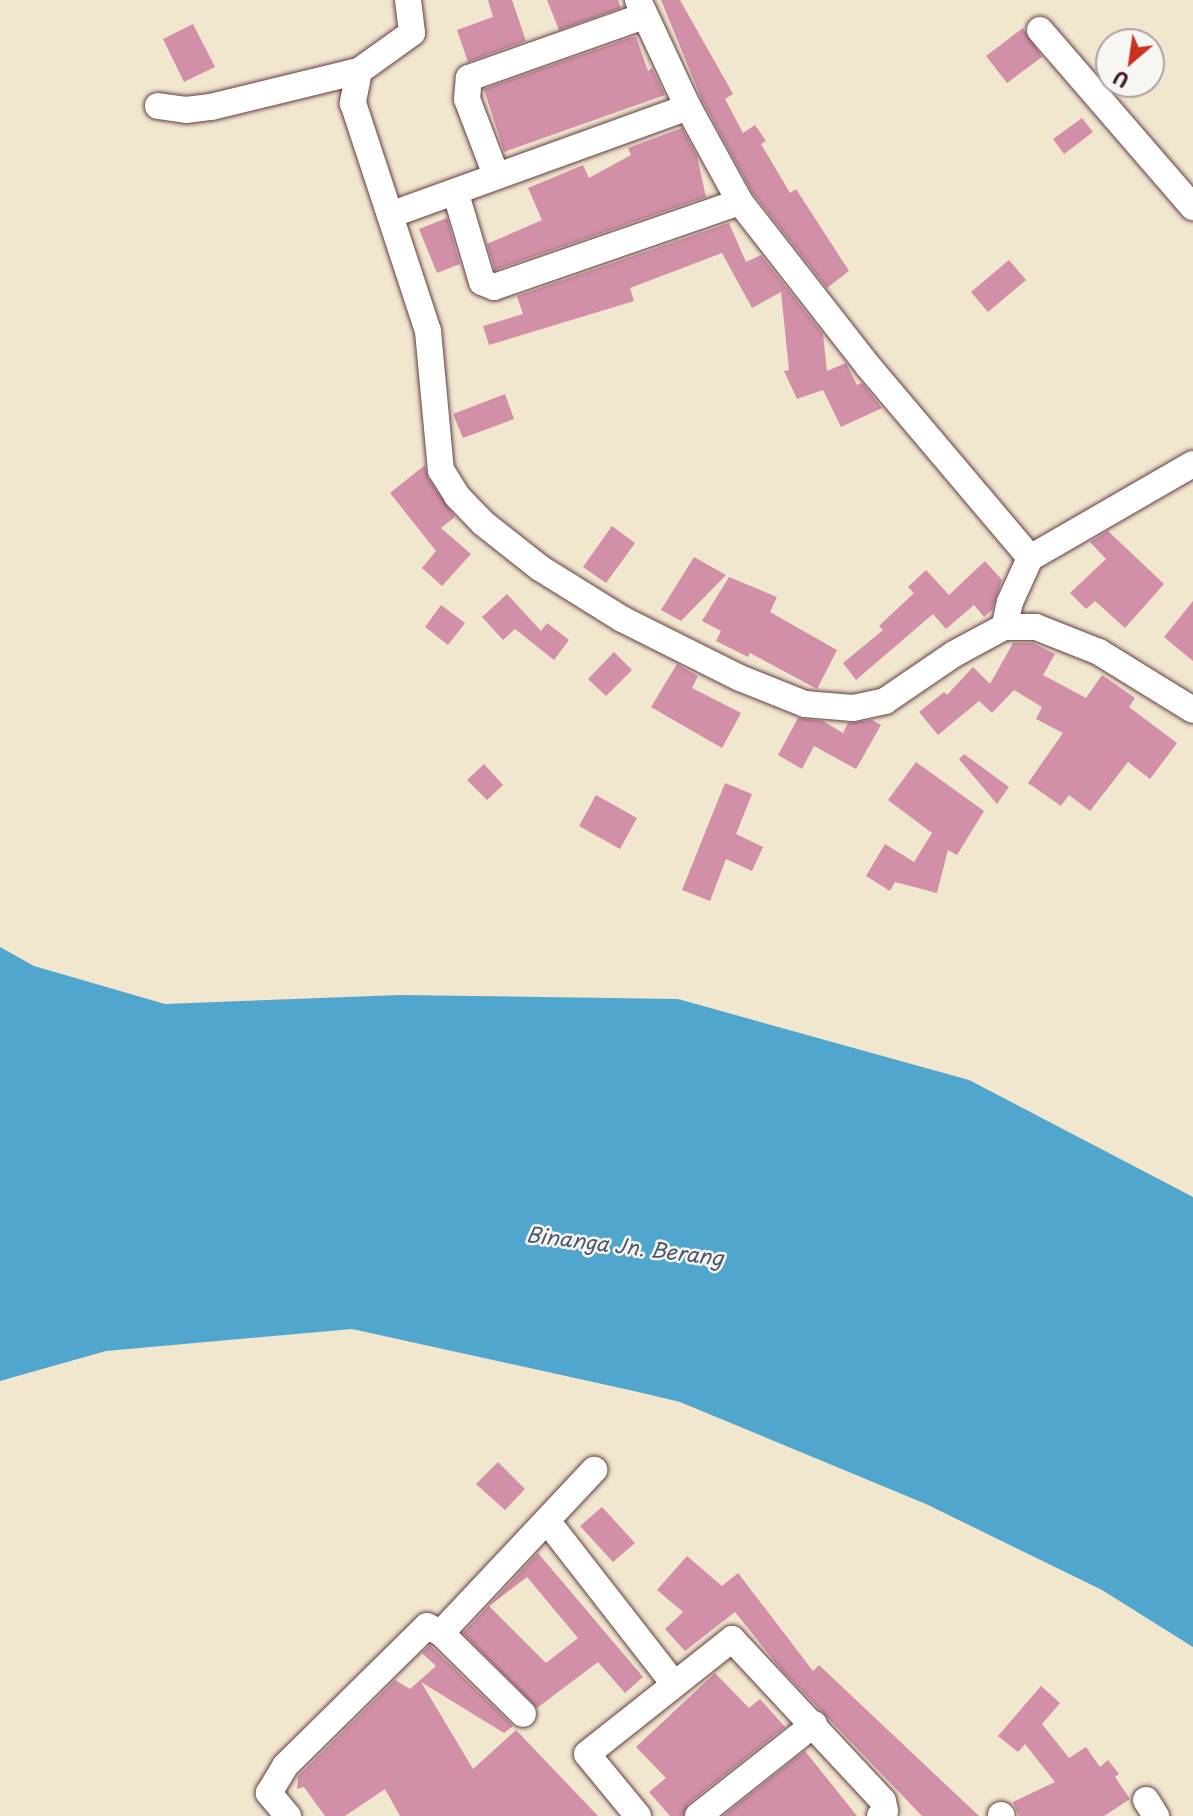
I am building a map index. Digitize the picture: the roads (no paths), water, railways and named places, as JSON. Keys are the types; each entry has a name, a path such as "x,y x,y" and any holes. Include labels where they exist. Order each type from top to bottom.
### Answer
{"street":[{"path":"158,106 186,110 211,107 359,71 408,39 414,24 408,0"},
{"path":"496,175 467,99 469,78 641,8 688,107 740,202 868,366 1030,558"},
{"path":"1040,30 1193,207"},
{"path":"359,71 353,103 428,331 441,470 457,496 484,523 540,568 622,619 740,678 827,708 885,701 954,654 1004,627 1036,627 1062,635 1123,666 1193,710"},
{"path":"390,215 456,194 496,175 688,107"},
{"path":"456,194 482,282 494,287 740,202"},
{"path":"1004,627 1010,602 1030,558 1193,464"},
{"path":"442,1633 594,1470"},
{"path":"548,1522 674,1684"},
{"path":"288,1816 269,1793 285,1766 427,1626 442,1633 523,1714"},
{"path":"638,1816 587,1754 732,1639 883,1801 885,1811 880,1816"},
{"path":"698,1816 814,1724"}],"water":[{"name":"Binanga Jn. Berang","path":"0,947 34,966 165,1004 400,995 678,999 969,1080 1193,1197 1193,1647 1102,1590 926,1504 680,1402 634,1391 352,1329 106,1351 0,1381"}]}
